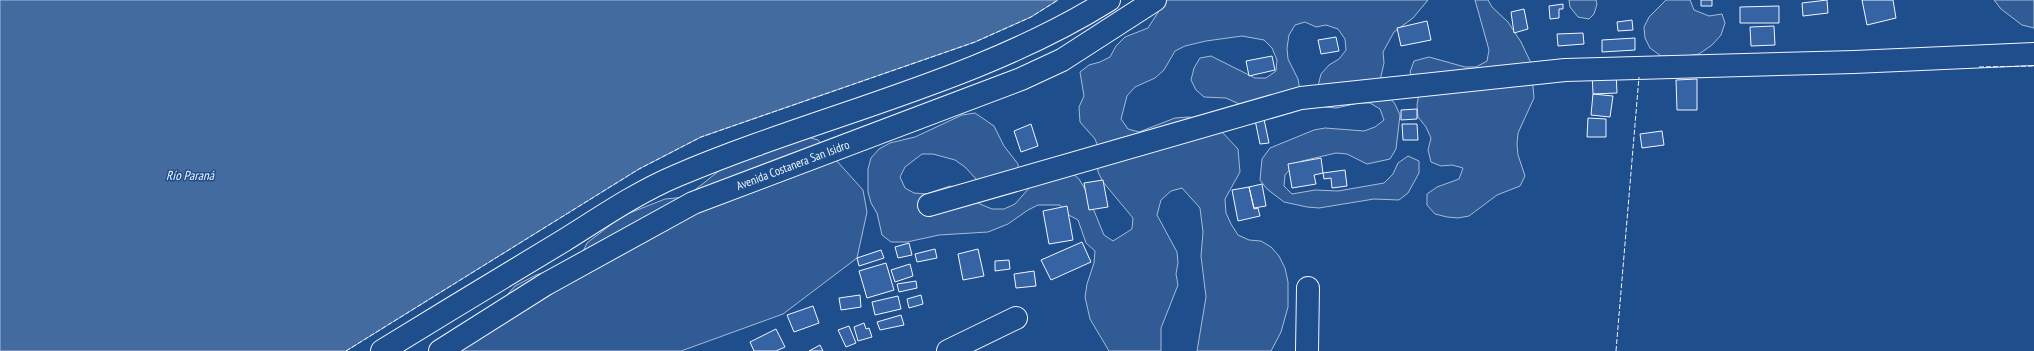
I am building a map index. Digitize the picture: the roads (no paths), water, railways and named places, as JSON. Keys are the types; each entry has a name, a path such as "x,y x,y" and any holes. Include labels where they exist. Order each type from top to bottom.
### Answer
{"street":[{"path":"382,351 624,203 673,177 712,161 1001,57 1109,0"},
{"name":"Avenida Costanera San Isidro","path":"440,351 546,284 693,203 1021,79 1062,60 1155,0"},
{"path":"929,205 1301,98 1565,70 1854,62 2034,54"},
{"path":"1307,351 1308,288"},
{"path":"948,351 1016,318"}],"water":[{"name":"Río Paraná","path":"0,0 1058,0 1031,17 975,42 701,137 639,169 346,351 0,351"}]}
